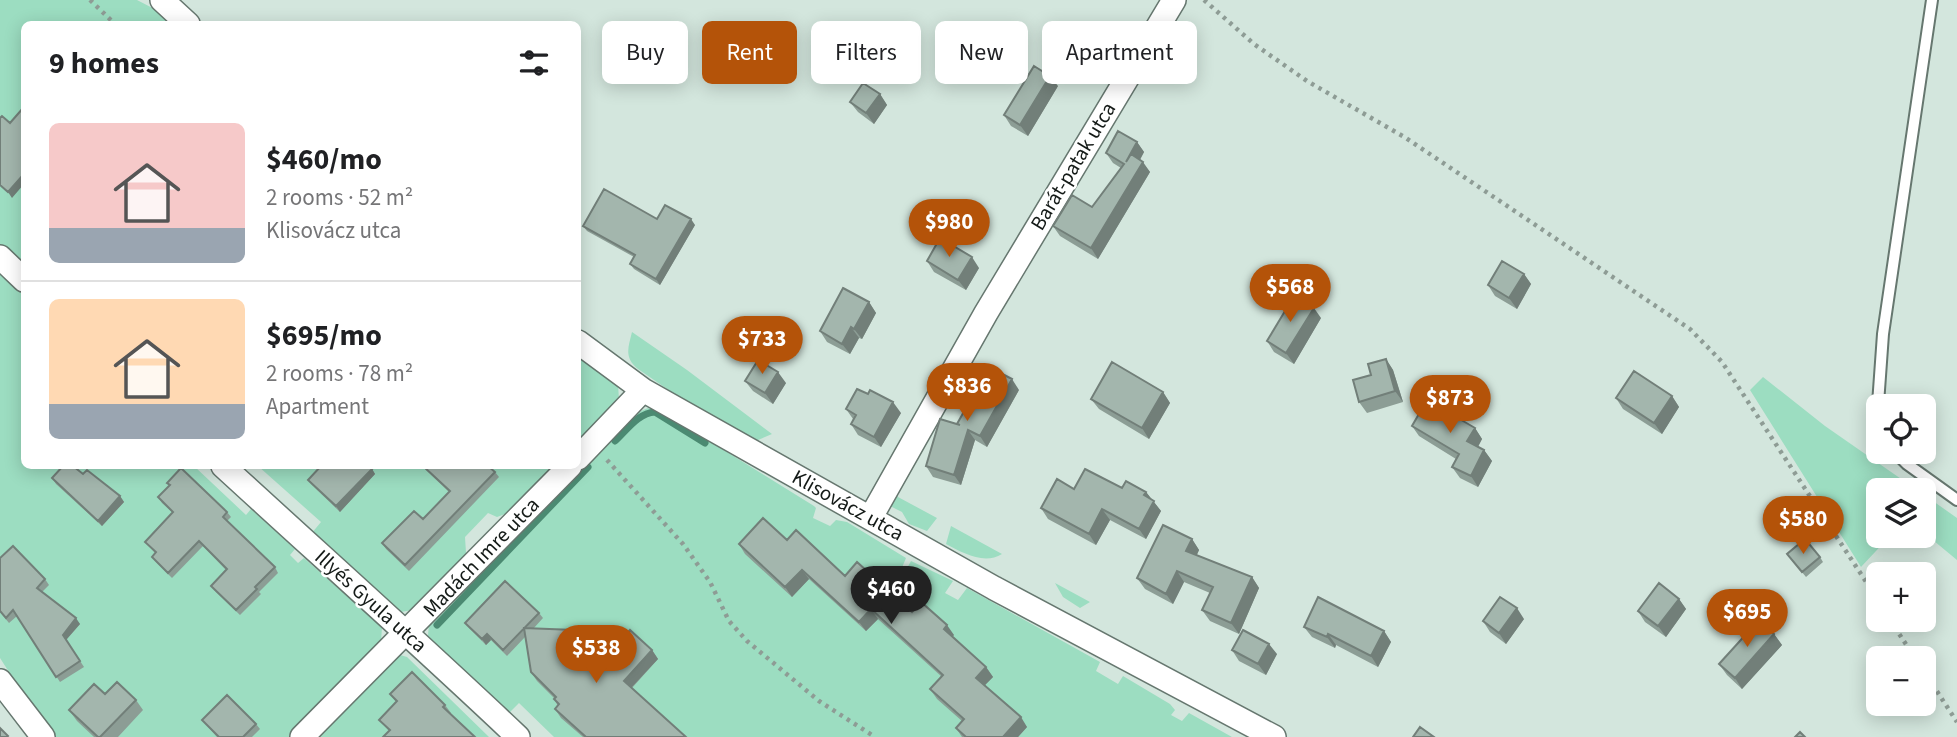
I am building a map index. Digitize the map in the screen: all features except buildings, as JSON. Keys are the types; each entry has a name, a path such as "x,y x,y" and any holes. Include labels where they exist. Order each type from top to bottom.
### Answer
{"street":[{"path":"162,0 185,21"},
{"name":"Barát-patak utca","path":"871,517 1000,289 1174,0"},
{"path":"0,257 21,277"},
{"name":"Klisovácz utca","path":"581,344 643,390 994,587 1274,737"},
{"path":"585,451 643,390"},
{"name":"Illyés Gyula utca","path":"226,469 344,578 408,632 518,737"},
{"name":"Madách Imre utca","path":"302,737 567,469"},
{"path":"0,681 43,737"}],"lane":[{"path":"1878,394 1883,334 1932,0"},
{"path":"1908,464 1957,500"}],"path":[{"path":"90,0 112,21"},
{"path":"1204,0 1254,44 1307,81 1406,138 1690,329 1722,362 1866,582"},
{"path":"585,451 683,544 710,582 729,621 747,641 819,701 875,737"},
{"path":"1936,690 1957,722"}],"green space":[{"path":"0,0 137,0 166,15 173,21 21,21 21,265 0,245"},
{"path":"0,273 21,293 21,469 197,469 246,515 251,509 295,549 290,555 298,563 304,558 382,627 381,642 289,737 55,737 36,714 0,658"},
{"path":"632,332 772,434 751,443 715,422 638,369 629,357"},
{"path":"581,353 618,384 619,400 581,439"},
{"path":"1763,377 1866,455 1866,464 1880,464 1900,478 1866,478 1866,548 1879,548 1861,567 1750,390"},
{"path":"648,408 667,415 814,506 816,508 813,518 830,526 836,520 847,522 906,558 901,570 905,572 911,561 953,581 945,593 958,600 967,588 1100,662 1096,671 1118,684 1123,676 1170,704 1175,710 1171,715 1182,721 1189,713 1232,737 554,737 519,703 509,713 428,636 429,623 636,413"},
{"path":"261,469 551,469 505,514 497,517 488,513 465,537 466,553 463,558 412,610 401,612 395,609 311,534 321,522"},
{"path":"895,489 898,497 937,518 927,531 909,524 902,512 890,506"},
{"path":"1936,503 1957,518 1957,560 1936,543"},
{"path":"951,526 1002,554 981,558 946,544"},
{"path":"1055,583 1090,602 1080,608 1063,597"},
{"path":"400,655 407,657 489,737 316,737"}],"waterway":[{"path":"615,441 643,415 655,412 705,443"},
{"path":"437,625 588,467"}]}
